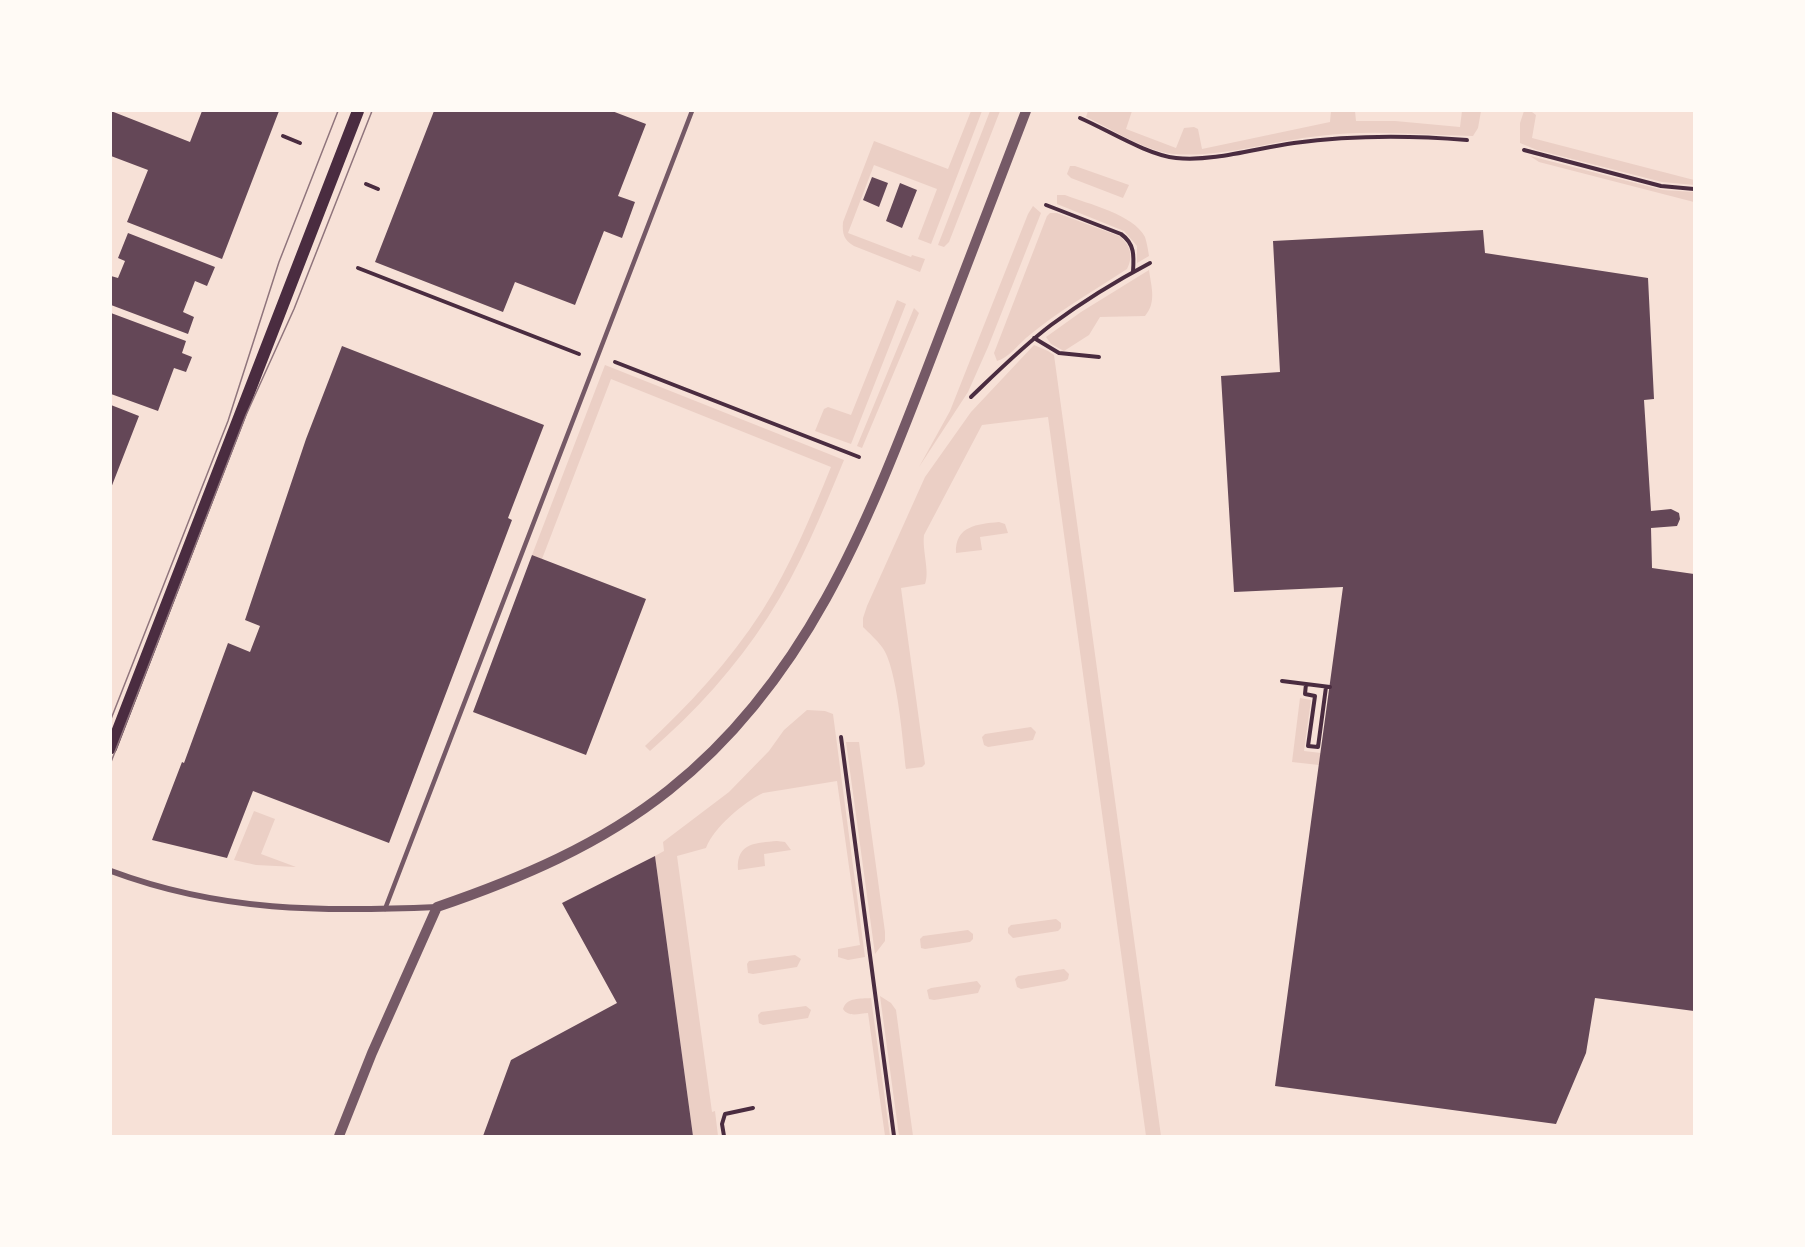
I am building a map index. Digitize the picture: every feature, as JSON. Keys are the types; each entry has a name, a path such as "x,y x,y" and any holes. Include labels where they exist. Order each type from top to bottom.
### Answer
{"main road":[{"path":"111,748 358,111"}],"street":[{"path":"111,871 204,898 256,906 318,910 437,907 527,873 581,848 630,818 669,790 708,756 745,718 779,675 830,593 857,540 894,454 1026,111"},
{"path":"339,1136 372,1053 437,907"}],"lane":[{"path":"385,909 692,111"}],"path":[{"path":"1080,118 1142,148 1176,158 1228,154 1331,138 1418,136 1467,140"},
{"path":"283,136 300,143"},
{"path":"1281,145 1282,153"},
{"path":"1524,150 1661,186 1694,189"},
{"path":"366,184 378,189"},
{"path":"1046,205 1121,234 1128,239 1134,254 1133,272"},
{"path":"971,397 1034,338 1061,318 1150,263"},
{"path":"1034,338 1059,353 1099,357"},
{"path":"1282,681 1306,684 1328,687 1318,747 1308,746 1315,696 1305,694 1306,684"},
{"path":"841,737 894,1136"},
{"path":"724,1136 722,1124 725,1114 753,1108"}],"shaded area":[{"path":"971,111 982,111 931,244 918,239 937,189 874,165 848,233 911,257 912,255 925,259 920,272 854,246 848,241 843,233 843,222 874,141 948,169"},
{"path":"990,111 1000,111 949,242 944,247 938,245"},
{"path":"1088,111 1132,111 1126,129 1176,148 1184,128 1194,127 1198,129 1202,149 1330,122 1331,111 1355,111 1356,121 1395,121 1460,127 1462,111 1481,111 1478,128 1473,136 1338,134 1192,155 1163,152 1141,145 1086,117"},
{"path":"1524,111 1536,115 1532,138 1694,180 1694,185 1662,182 1537,150 1520,143 1520,123"},
{"path":"1530,156 1663,190 1694,192 1694,202 1539,162"},
{"path":"1070,166 1129,185 1123,198 1071,178 1067,174"},
{"path":"1057,195 1065,195 1097,206 1131,222 1145,237 1149,256 1137,263 1137,246 1124,231 1057,204"},
{"path":"1033,206 1041,213 988,347 968,392 919,467 950,411"},
{"path":"1050,213 1057,213 1119,236 1130,251 1129,264 1127,269 1050,319 1009,355 997,361 994,353"},
{"path":"1149,270 1152,300 1145,316 1100,317 1089,335 1064,351 1051,344 1046,337 1081,312"},
{"path":"897,300 906,304 851,444 815,431 824,409 828,407 851,415"},
{"path":"914,308 919,313 862,448 857,446"},
{"path":"1034,345 1054,355 1161,1136 1146,1136 1048,417 982,425 924,535 927,573 925,584 901,588 925,764 922,767 906,769 892,670 882,647 863,627 867,606 925,477 971,412"},
{"path":"605,365 844,460 800,560 756,636 714,688 650,751 645,746 708,682 750,630 791,559 831,467 611,379 542,559 532,555"},
{"path":"999,522 1005,524 1008,533 980,537 982,550 956,553 959,537 963,532 975,526"},
{"path":"1300,698 1311,700 1304,751 1321,753 1319,765 1292,762"},
{"path":"807,710 833,714 865,957 848,960 838,957 838,949 860,945 837,781 763,793 730,816 715,832 706,848 677,856 712,1112 715,1111 718,1136 693,1136 655,856 664,851 663,842 729,792 769,751 784,730"},
{"path":"1031,727 1036,732 1033,740 988,747 984,745 982,737 985,734"},
{"path":"846,742 859,742 885,932 885,941 875,954"},
{"path":"254,811 275,819 261,854 296,867 256,865 234,860"},
{"path":"785,842 791,850 764,854 765,866 738,870 740,854 744,849 755,844"},
{"path":"1056,919 1061,923 1058,931 1013,938 1008,933 1011,925"},
{"path":"968,930 973,934 970,942 921,948 920,939 923,936"},
{"path":"795,955 801,959 797,967 748,973 749,961"},
{"path":"1064,969 1069,974 1065,981 1021,989 1017,987 1015,979 1018,976"},
{"path":"977,981 981,986 978,993 929,999 927,990 931,988"},
{"path":"880,996 891,1003 896,1010 913,1136 899,1136"},
{"path":"871,998 890,1136 885,1136 868,1013 851,1014 843,1009 848,1002"},
{"path":"806,1006 811,1010 808,1018 763,1025 759,1023 758,1015 761,1012"}],"building":[{"path":"111,111 190,142 202,111 279,111 222,259 127,222 148,170 111,156"},
{"path":"434,111 612,111 646,124 618,196 635,202 622,238 604,231 575,305 515,282 503,312 375,262"},
{"path":"872,177 888,183 879,207 863,200"},
{"path":"900,183 917,190 902,228 886,221"},
{"path":"1483,230 1485,253 1648,278 1654,399 1644,400 1651,511 1671,509 1679,513 1680,519 1677,526 1651,528 1652,568 1694,574 1694,1011 1595,998 1586,1053 1556,1124 1275,1086 1343,587 1234,592 1221,376 1280,372 1273,241"},
{"path":"128,233 215,267 207,286 195,281 183,312 194,317 188,334 111,305 111,276 118,278 125,261 118,258"},
{"path":"111,313 186,341 182,353 192,357 186,372 174,368 158,411 111,394"},
{"path":"342,346 544,425 508,518 512,520 389,843 253,791 227,858 152,840 182,762 184,763 228,643 250,652 260,626 245,620 306,439"},
{"path":"111,405 139,416 111,488"},
{"path":"532,555 646,599 586,755 473,712"},
{"path":"655,856 693,1136 483,1136 511,1060 617,1003 562,903"}],"tram line":[{"path":"111,719 228,421 279,262 338,111"},
{"path":"111,762 246,415 294,309 372,111"}]}
